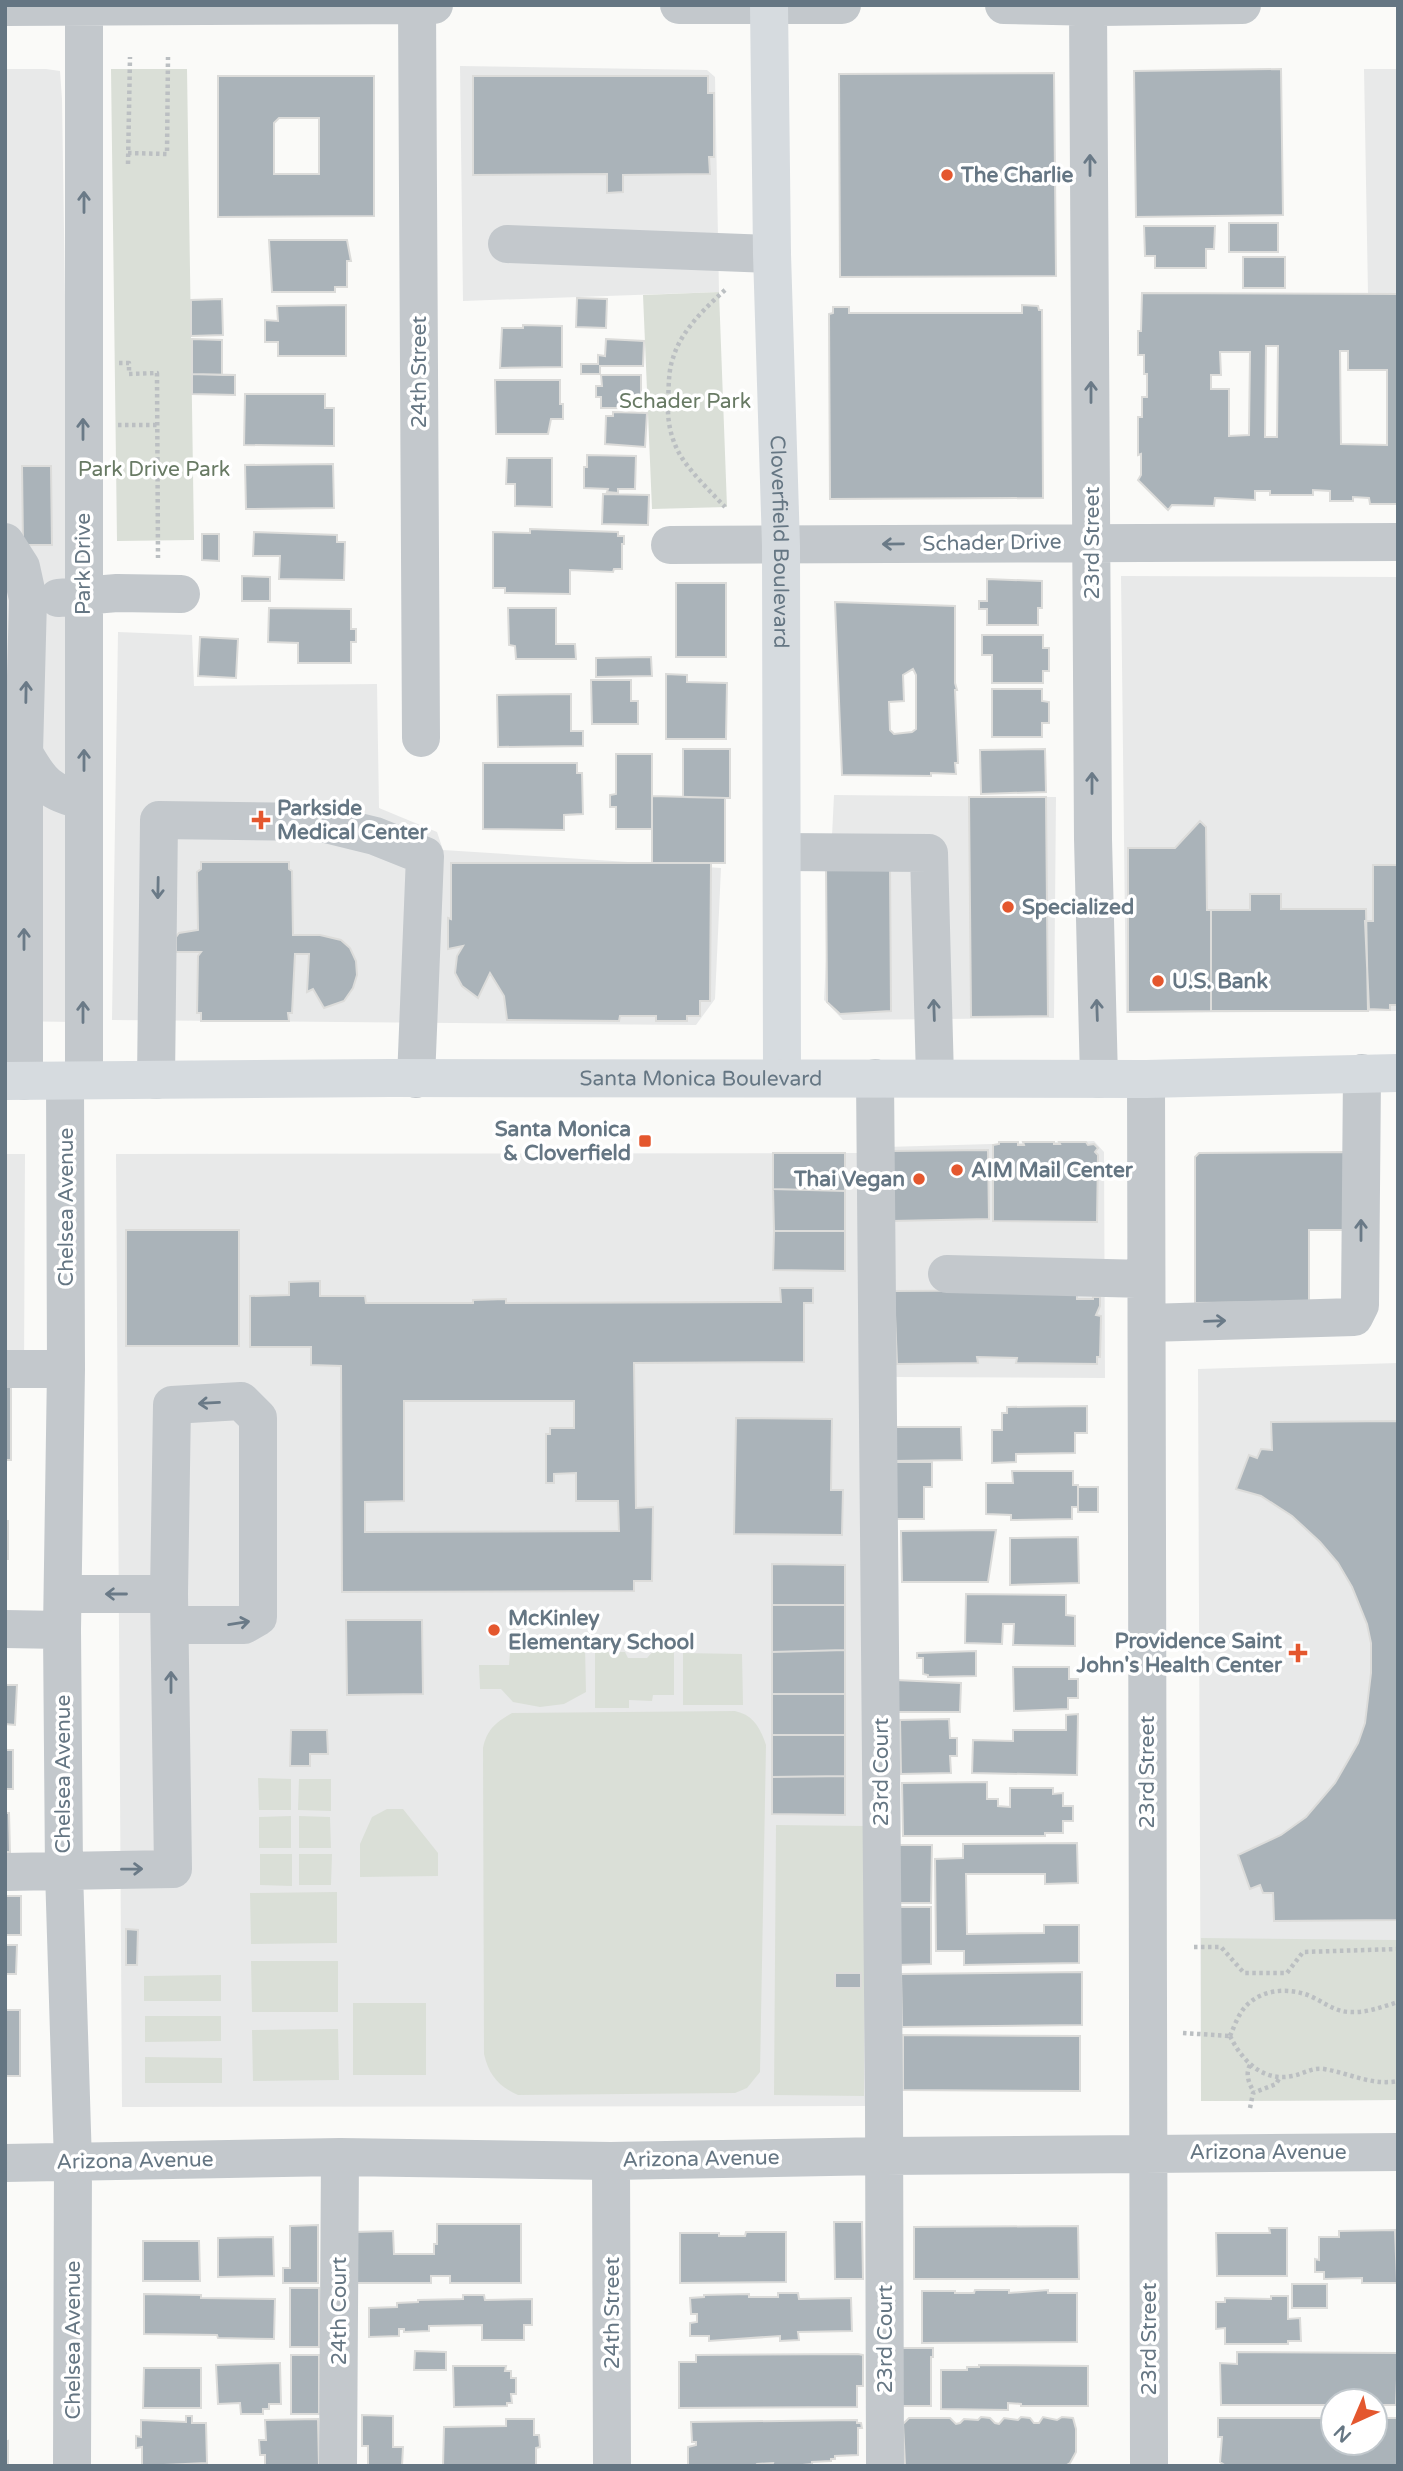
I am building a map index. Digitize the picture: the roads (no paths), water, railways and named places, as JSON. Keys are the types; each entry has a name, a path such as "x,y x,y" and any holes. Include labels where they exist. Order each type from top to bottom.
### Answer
{"main road":[{"name":"Cloverfield Boulevard","path":"769,6 772,254 781,546 782,1078"},
{"name":"Santa Monica Boulevard","path":"15,1081 1146,1079 1380,1073"}],"street":[{"name":"24th Street","path":"417,5 421,738"},
{"path":"5,7 434,5"},
{"path":"679,5 842,5"},
{"path":"1004,5 1242,5"},
{"name":"Park Drive","path":"74,1081 84,800 85,6"},
{"name":"23rd Street","path":"1088,7 1093,839 1099,1079"},
{"path":"507,244 772,254"},
{"path":"5,542 21,567 28,599 15,1081"},
{"name":"Schader Drive","path":"670,545 1398,542"},
{"path":"28,599 170,594"},
{"path":"24,753 35,772 49,787 61,796 84,800"},
{"path":"156,1080 159,820 318,822 375,836 425,856 416,1079"},
{"path":"782,852 929,853 935,1078"},
{"path":"1147,1323 1354,1317 1360,1305 1380,1073"},
{"name":"23rd Court","path":"876,1078 885,2466"},
{"name":"23rd Street","path":"1146,1079 1149,2466"},
{"name":"Chelsea Avenue","path":"72,2466 73,2163 64,1871 63,1612 74,1081"},
{"path":"947,1273 1146,1279"},
{"path":"5,1368 66,1370"},
{"path":"5,1629 63,1612 170,1609 244,1625 258,1617 258,1418 241,1401 172,1405 170,1609 173,1869 5,1872"},
{"name":"Arizona Avenue","path":"5,2163 340,2157 611,2161 1398,2152"},
{"name":"24th Court","path":"338,2466 340,2157"},
{"name":"24th Street","path":"611,2161 612,2466"}],"place":[{"name":"The Charlie","path":"947,175"},
{"name":"Parkside Medical Center","path":"261,820"},
{"name":"Specialized","path":"1008,907"},
{"name":"U.S. Bank","path":"1158,981"},
{"name":"Santa Monica & Cloverfield","path":"645,1141"},
{"name":"AIM Mail Center","path":"957,1170"},
{"name":"Thai Vegan","path":"919,1179"},
{"name":"McKinley Elementary School","path":"494,1630"},
{"name":"Providence Saint John's Health Center","path":"1298,1653"}],"park label":[{"name":"Schader Park","path":"685,401"},
{"name":"Park Drive Park","path":"154,469"}]}
